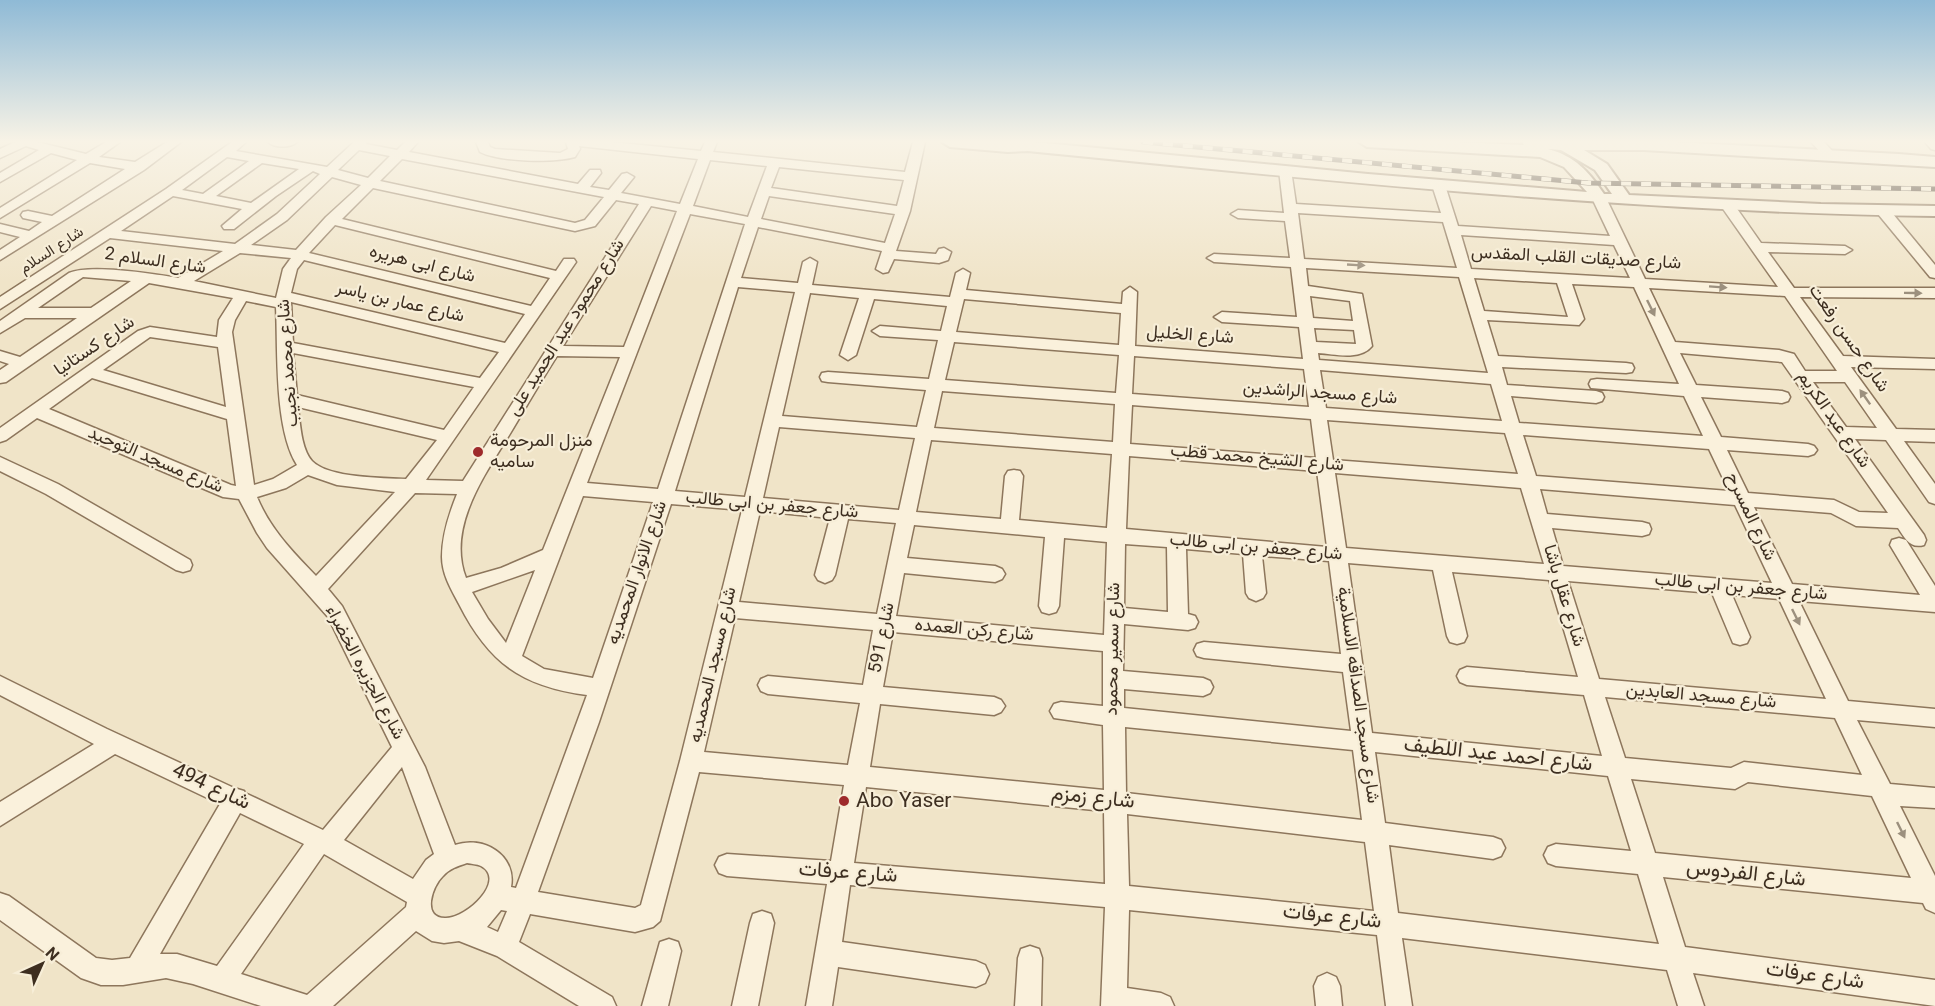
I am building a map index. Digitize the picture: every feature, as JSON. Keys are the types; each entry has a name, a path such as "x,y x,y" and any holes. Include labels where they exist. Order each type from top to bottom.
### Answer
{"street":[{"path":"0,214 41,189"},
{"path":"0,256 105,189"},
{"name":"شارع السلام","path":"0,304 175,189"},
{"path":"204,199 218,189"},
{"path":"229,226 279,189"},
{"path":"182,283 282,217 311,189"},
{"name":"شارع محمد نجيب","path":"306,467 299,458 296,447 289,399 283,300 290,269 300,255 364,189"},
{"path":"398,189 575,227 590,223 618,189"},
{"path":"587,189 752,221 886,259 913,269"},
{"path":"510,660 693,189"},
{"path":"886,259 909,189"},
{"name":"شارع مسجد الصداقه الاسلامية","path":"1288,189 1399,1006"},
{"name":"شارع عقل باشا","path":"1440,189 1556,573 1691,1006"},
{"path":"1488,189 1728,206 1935,211"},
{"path":"1593,189 1599,198"},
{"path":"1616,189 1624,200"},
{"path":"763,191 903,211"},
{"name":"شارع الانوار المحمديه","path":"505,946 523,902 599,688 664,497 763,191"},
{"path":"171,192 253,207"},
{"name":"شارع المسرح","path":"1599,198 1840,709 1934,895"},
{"name":"شارع محمود عبد الحميد على","path":"599,688 565,684 545,678 510,660 492,643 460,587 452,563 458,513 468,488 648,201"},
{"name":"شارع حسن رفعت","path":"1728,206 1935,497"},
{"path":"1883,211 1935,274"},
{"path":"1238,214 1291,213 1451,224 1619,241"},
{"path":"28,215 55,221"},
{"path":"318,588 412,485 564,269 332,220"},
{"path":"0,228 32,236"},
{"name":"شارع ابى هريره","path":"108,234 300,255 535,312"},
{"path":"1758,247 1845,250"},
{"path":"1915,249 1935,250"},
{"path":"886,259 939,259 943,257 944,252"},
{"name":"شارع صديقات القلب المقدس","path":"1214,258 1297,261 1790,292 1935,293"},
{"name":"شارع مسجد المحمديه","path":"497,897 635,920 644,918 651,912 691,760 810,262"},
{"name":"شارع 591","path":"819,1006 885,623 924,433 963,273"},
{"name":"شارع السلام 2","path":"8,320 79,274 147,278 242,296 283,300"},
{"path":"1478,315 1574,322 1576,319 1562,277"},
{"path":"0,378 147,278"},
{"path":"733,282 868,294 956,298"},
{"path":"1301,290 1354,295 1357,298 1364,346 1360,350 1310,356"},
{"path":"848,355 868,294"},
{"name":"شارع الجزيره الخضراء","path":"242,296 227,320 224,332 246,493 252,513 268,538 318,588 335,612 428,801 448,859"},
{"name":"شارع سمير محمود","path":"956,298 1129,300 1114,615 1113,715 1117,895 1115,1002"},
{"name":"شارع عمار بن ياسر","path":"283,300 509,349"},
{"path":"8,320 94,313"},
{"path":"1222,317 1361,326"},
{"name":"شارع الخليل","path":"880,332 1127,351 1310,356 1496,377"},
{"name":"شارع كستانيا","path":"0,436 146,333 225,343"},
{"path":"286,347 484,384"},
{"name":"شارع عبد الكريم","path":"1670,347 1784,356 1791,360 1904,521 1908,543 1935,603"},
{"path":"552,351 630,352"},
{"path":"0,356 22,363"},
{"path":"1839,361 1935,364"},
{"path":"1496,377 1626,368"},
{"path":"91,372 235,416"},
{"path":"1802,376 1851,377"},
{"name":"شارع مسجد الراشدين","path":"828,377 1808,450"},
{"path":"1496,377 1596,390 1691,391 1782,397"},
{"path":"289,399 447,437"},
{"name":"شارع مسجد التوحيد","path":"37,411 229,492 246,493 279,485 306,467"},
{"name":"شارع الشيخ محمد قطب","path":"773,421 1742,499"},
{"path":"1842,433 1935,436"},
{"path":"0,463 52,489 183,565"},
{"path":"306,467 326,476 350,481 468,488"},
{"path":"1009,526 1014,476"},
{"name":"شارع جعفر بن ابى طالب","path":"578,489 1442,564 1935,603"},
{"path":"1742,499 1834,507 1856,519 1904,521"},
{"path":"825,575 841,512"},
{"path":"1540,520 1642,529"},
{"path":"1049,606 1055,530"},
{"path":"1114,615 1183,621 1176,541"},
{"path":"1252,548 1256,593"},
{"path":"460,587 503,576 553,554"},
{"path":"1442,564 1457,636"},
{"path":"897,565 995,574"},
{"path":"1719,586 1740,637"},
{"name":"شارع ركن العمده","path":"727,609 1114,644"},
{"path":"1204,650 1353,664"},
{"name":"شارع مسجد العابدين","path":"1467,676 1935,718"},
{"path":"1113,679 1203,687"},
{"name":"شارع 494","path":"0,685 114,743 324,841 418,904"},
{"path":"768,685 994,706"},
{"name":"شارع احمد عبد اللطيف","path":"1061,711 1735,779 1744,772 1935,798"},
{"path":"0,815 114,743"},
{"path":"221,981 324,841 404,749"},
{"name":"شارع زمزم","path":"691,760 1115,800 1493,848"},
{"path":"137,970 236,798"},
{"path":"314,1006 418,904 424,881 434,868 448,859 467,852 484,854 496,864 501,879 497,897 488,911 475,922 460,929 438,930 423,921 418,904"},
{"name":"شارع الفردوس","path":"1556,855 1934,895"},
{"name":"شارع عرفات","path":"727,865 1117,895 1388,923 1677,957 1935,993"},
{"path":"0,905 90,969 112,974 175,967 290,1005"},
{"path":"745,1006 762,923"},
{"path":"460,929 505,946 572,999 603,1006"},
{"path":"655,1006 669,951"},
{"path":"828,953 976,974"},
{"path":"1028,1006 1030,958"},
{"path":"1115,1002 1161,1006"}],"place":[{"name":"منزل المرحومة ساميه","path":"478,452"},
{"name":"Abo Yaser","path":"844,801"}]}
